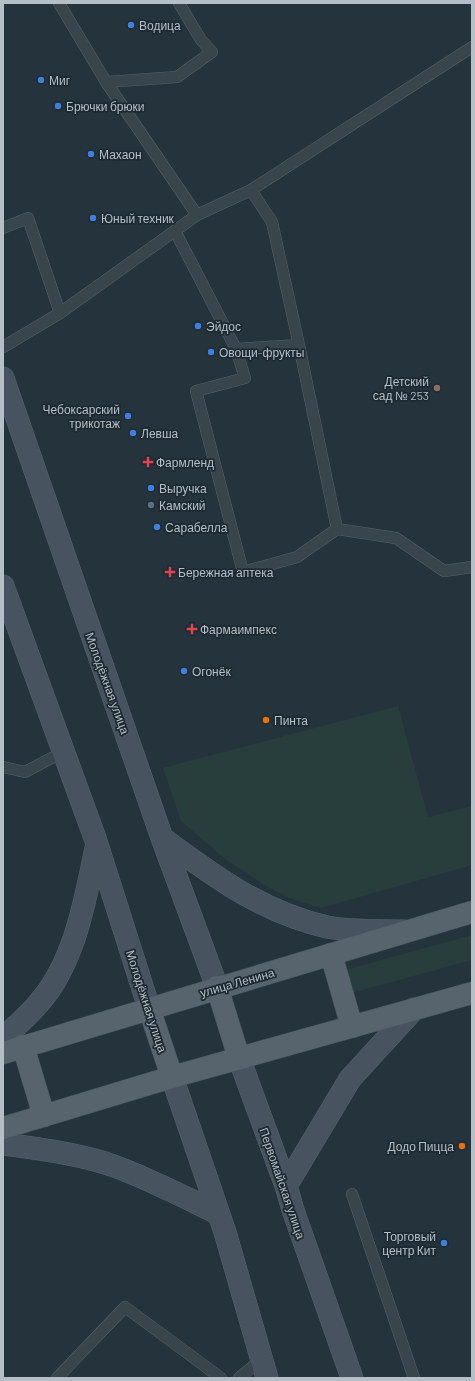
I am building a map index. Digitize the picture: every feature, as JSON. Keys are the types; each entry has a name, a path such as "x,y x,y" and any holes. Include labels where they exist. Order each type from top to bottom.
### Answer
{"main road":[{"name":"Молодёжная улица","path":"3,378 162,838 217,987"},
{"name":"Молодёжная улица","path":"3,586 97,846 172,1077"},
{"path":"162,838 225,884 280,913 328,927 407,931"},
{"path":"3,1038 39,1004 65,963 81,917 97,846"},
{"name":"улица Ленина","path":"13,1049 472,912"},
{"path":"331,954 352,1027"},
{"name":"Первомайская улица","path":"217,987 239,1058 286,1186 292,1210 352,1378"},
{"path":"3,1128 172,1077 472,993"},
{"path":"286,1186 350,1079 414,1009"},
{"path":"13,1049 44,1116"},
{"path":"172,1077 217,1213 225,1232 264,1369"},
{"path":"3,1144 42,1149 109,1164 146,1178 217,1213"}],"lane":[{"path":"59,3 106,82 197,215"},
{"path":"106,82 177,77 212,52 201,40 179,3"},
{"path":"3,347 60,313 197,215 251,190 472,47"},
{"path":"251,190 272,222 337,529"},
{"path":"3,228 28,218 60,313"},
{"path":"175,231 236,349 245,378 196,391 243,572 298,557 337,529 396,538 444,571 472,567"},
{"path":"236,349 299,345"},
{"path":"3,767 25,772 63,752"},
{"path":"352,1194 414,1378"},
{"path":"57,1378 125,1307 221,1378"},
{"path":"239,1378 264,1369"}],"green space":[{"path":"398,706 428,817 472,806 472,865 321,908 294,900 269,888 225,859 181,821 163,768"},
{"path":"472,935 472,960 348,994 341,971"}],"place":[{"name":"Водица","path":"131,25"},
{"name":"Миг","path":"41,80"},
{"name":"Брючки брюки","path":"58,106"},
{"name":"Махаон","path":"91,154"},
{"name":"Юный техник","path":"93,218"},
{"name":"Эйдос","path":"198,326"},
{"name":"Овощи-фрукты","path":"211,352"},
{"name":"Детский сад № 253","path":"437,388"},
{"name":"Чебоксарский трикотаж","path":"128,416"},
{"name":"Левша","path":"133,433"},
{"name":"Фармленд","path":"148,462"},
{"name":"Выручка","path":"151,488"},
{"name":"Камский","path":"151,505"},
{"name":"Сарабелла","path":"157,527"},
{"name":"Бережная аптека","path":"170,572"},
{"name":"Фармаимпекс","path":"192,629"},
{"name":"Огонёк","path":"184,671"},
{"name":"Пинта","path":"266,720"},
{"name":"Додо Пицца","path":"462,1146"},
{"name":"Торговый центр Кит","path":"444,1243"}]}
